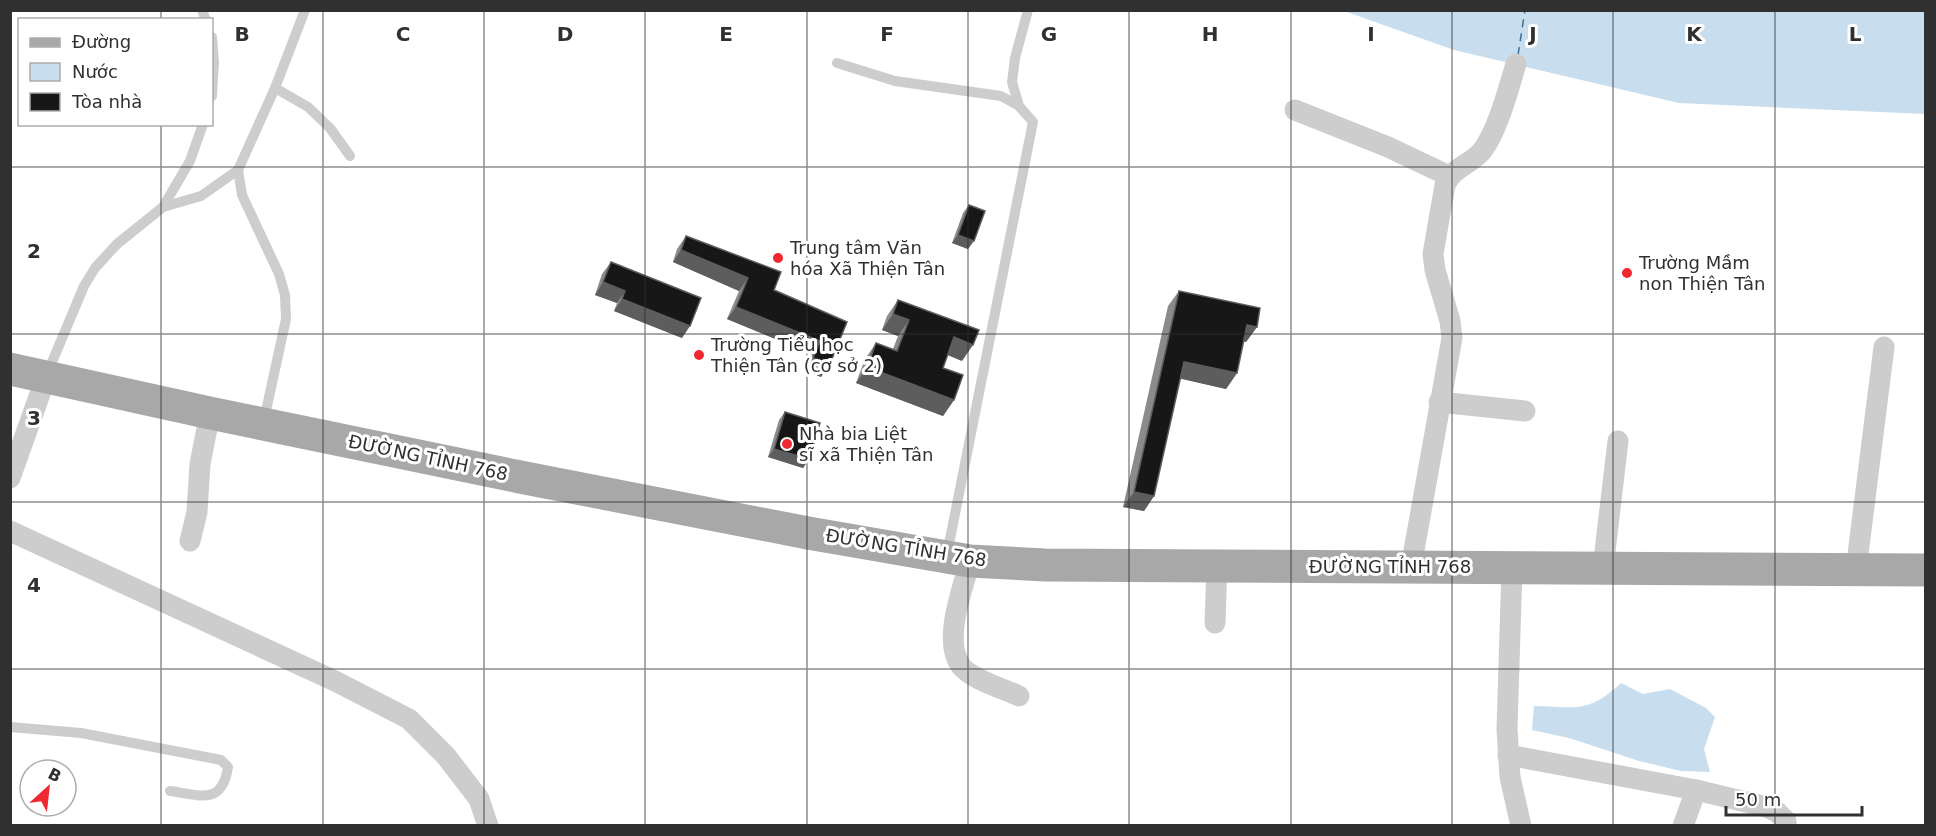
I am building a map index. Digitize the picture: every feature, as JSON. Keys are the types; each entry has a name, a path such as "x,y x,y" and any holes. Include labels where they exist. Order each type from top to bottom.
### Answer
{"main road":[{"name":"ĐƯỜNG TỈNH 768","path":"10,369 210,413 671,507 958,559 1046,564 1217,566 1926,570"}],"street":[{"path":"1411,567 1452,338 1433,254 1445,185 1449,176 1482,150 1497,123 1516,64"},
{"path":"1294,110 1388,147 1449,176"},
{"path":"1856,570 1884,348"},
{"path":"10,478 46,377"},
{"path":"1439,402 1525,411"},
{"path":"190,541 198,505 200,464 210,413"},
{"path":"1603,568 1618,441"},
{"path":"10,531 335,681 409,719 446,756 479,799 488,825"},
{"path":"958,559 953,649 961,667 1019,696"},
{"path":"1215,623 1217,566"},
{"path":"1512,568 1507,729 1510,777 1521,825"},
{"path":"1508,755 1696,790 1767,807 1777,812 1786,821 1786,825"},
{"path":"1683,825 1696,790"}],"lane":[{"path":"163,207 201,196 238,170 275,88 305,10"},
{"path":"1019,106 1012,82 1015,58 1028,10"},
{"path":"213,50 213,79"},
{"path":"837,63 895,81 1002,96 1019,106 1033,122 958,559"},
{"path":"275,88 308,107 330,128 350,156"},
{"path":"46,377 84,286 95,268 117,244 163,207 190,161 202,126"},
{"path":"238,170 242,195 279,274 285,295 286,319 264,423"},
{"path":"10,727 81,733 221,760 228,767 226,783 219,791 209,796 170,791"}],"water":[{"path":"1344,11 1925,11 1925,114 1679,103 1454,50"},
{"path":"1621,683 1643,694 1670,689 1706,708 1715,717 1704,749 1710,772 1681,771 1639,761 1569,738 1532,730 1534,706 1580,707 1599,700"}],"building":[{"path":"969,205 985,211 974,241 958,235"},
{"path":"686,236 781,272 774,290 847,322 830,364 813,358 820,341 736,307 748,278 681,250"},
{"path":"611,262 701,298 690,326 622,299 625,291 603,282"},
{"path":"1179,291 1260,308 1257,327 1247,325 1237,373 1184,362 1154,496 1134,492"},
{"path":"898,300 979,330 973,345 954,337 943,368 963,375 954,400 867,367 876,343 897,351 909,320 893,314"},
{"path":"785,412 820,423 809,459 774,449"}],"ferry route":[{"path":"1518,55 1525,10"}],"place":[{"name":"Trung tâm Văn hóa Xã Thiện Tân","path":"778,258"},
{"name":"Trường Mầm non Thiện Tân","path":"1627,273"},
{"name":"Trường Tiểu học Thiện Tân (cơ sở 2)","path":"699,355"},
{"name":"Nhà bia Liệt sĩ xã Thiện Tân","path":"787,444"}]}
